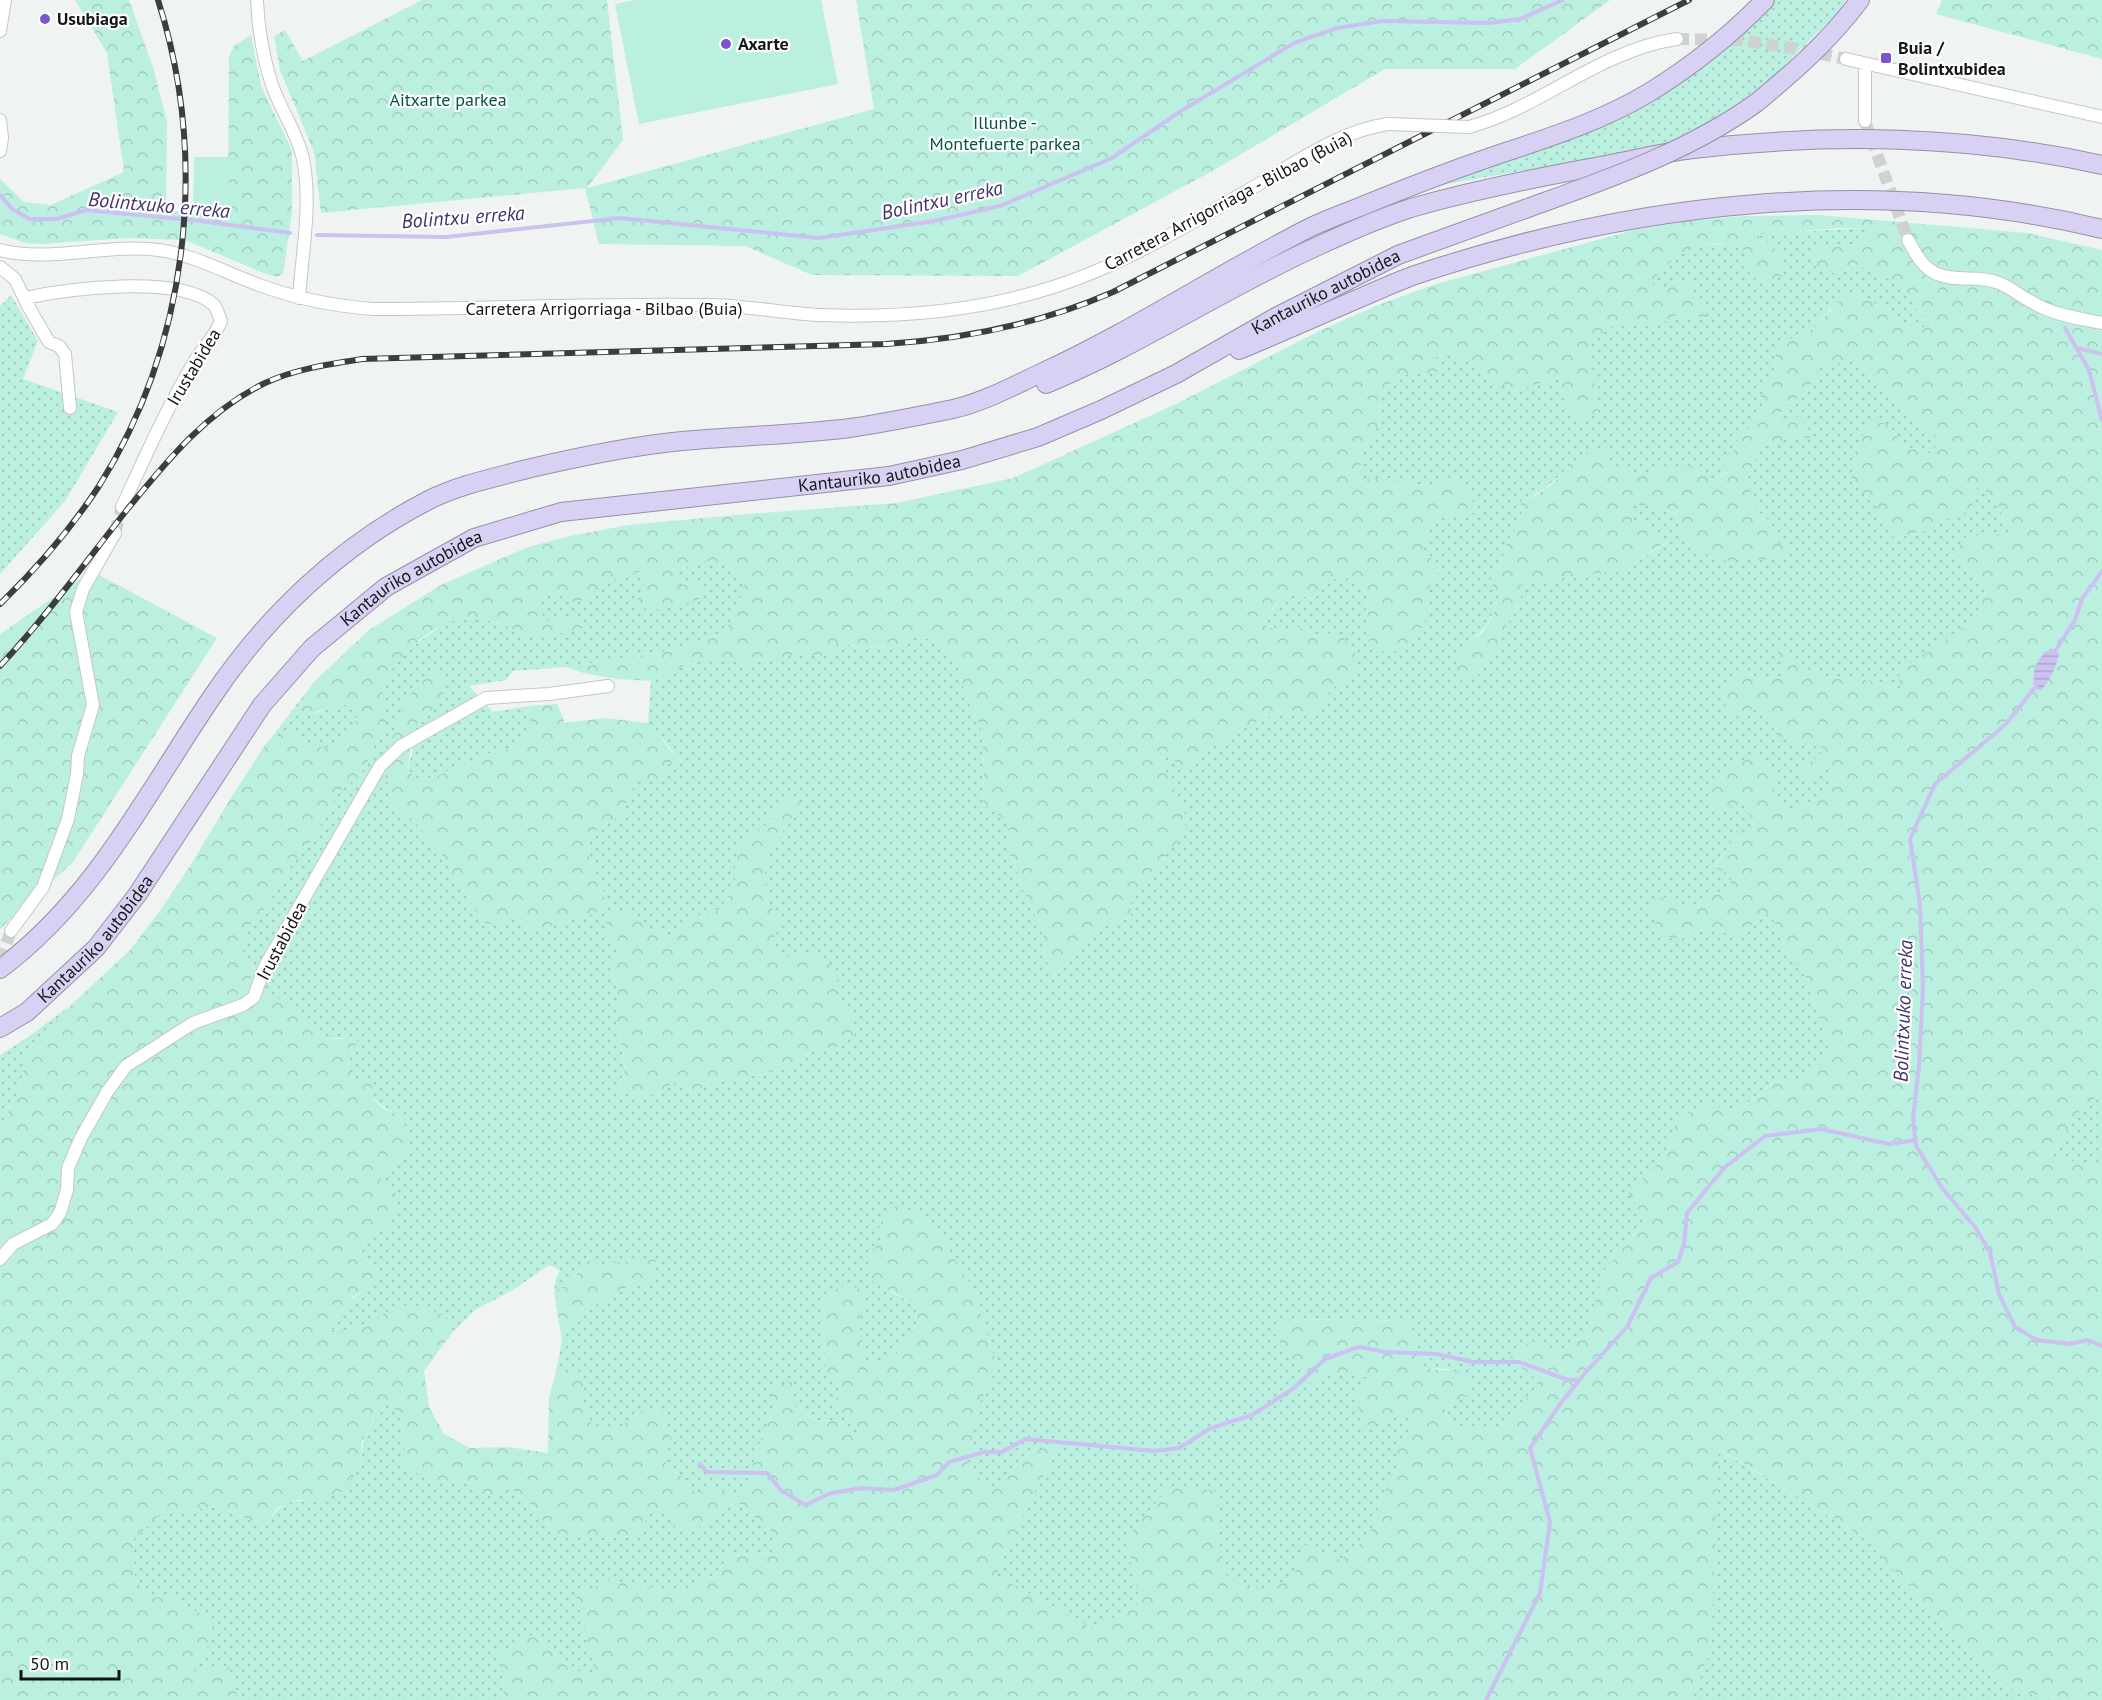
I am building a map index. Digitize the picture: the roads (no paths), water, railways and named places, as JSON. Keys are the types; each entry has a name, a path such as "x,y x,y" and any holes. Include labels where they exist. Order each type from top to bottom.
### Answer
{"highway":[{"path":"972,404 1088,351 1312,226 1417,184 1530,145 1593,120 1647,94 1699,59 1730,34 1765,0"},
{"name":"Kantauriko autobidea","path":"0,1028 27,1012 96,948 137,895 262,705 312,648 386,587 474,538 561,512 889,476 962,460 1038,437 1176,374 1276,317 1398,255 1666,155 1700,139 1756,103 1804,63 1860,0"},
{"path":"0,969 25,951 66,910 108,858 213,695 280,610 352,549 429,500 475,482 578,457 676,442 850,428 972,404 1029,390 1089,366 1234,286 1319,245 1409,209 1563,173 1691,150 1830,139 1911,139 1990,145 2041,152 2102,165"},
{"path":"1176,374 1241,349 1412,276 1544,238 1654,215 1775,203 1906,202 2022,213 2102,229"}],"street":[{"path":"0,31 5,0"},
{"path":"257,0 258,25 271,83 303,158 306,196 299,298"},
{"name":"Carretera Arrigorriaga - Bilbao (Buia)","path":"0,250 32,255 117,249 157,249 193,258 262,286 299,298 327,305 373,309 706,305 819,315 894,315 965,308 1003,302 1051,288 1125,259 1331,142 1368,127 1388,124 1469,127 1506,114 1591,68 1628,52 1677,39"},
{"path":"1846,59 2102,117"},
{"path":"1865,64 1865,121"},
{"path":"0,120 2,138 0,151"},
{"path":"1908,240 1922,264 1938,274 1953,278 1986,279 1997,282 2011,287 2030,302 2056,313 2102,323"},
{"path":"0,267 15,279 49,342 59,346 64,354 70,408"},
{"name":"Irustabidea","path":"25,298 54,292 155,286 199,296 215,306 221,321 218,329 206,342 193,363 155,436 122,507"},
{"path":"11,931 43,887 68,819 77,774 78,756 93,705 76,612 83,588 115,533"},
{"name":"Irustabidea","path":"0,1259 13,1244 52,1224 60,1213 67,1190 68,1168 102,1101 126,1066 193,1023 243,1005 254,997 269,958 380,766 401,746 486,698 549,694 608,686"}],"waterway":[{"name":"Bolintxu erreka","path":"317,235 446,237 620,218 819,238 934,221 1000,206 1112,158 1181,111 1294,43 1337,28 1382,21 1489,23 1520,19 1563,0"},
{"name":"Bolintxuko erreka","path":"0,195 12,209 30,219 57,219 86,210 201,221 290,233"},
{"name":"Bolintxuko erreka","path":"2065,328 2089,370 2102,420"},
{"path":"2077,348 2102,354"},
{"name":"Bolintxuko erreka","path":"2054,653 2075,620 2082,599 2102,571"},
{"name":"Bolintxuko erreka","path":"2036,686 2006,724 1935,784 1910,839 1920,905 1923,987 1919,1066 1913,1119 1916,1146 1943,1189 1975,1227 1990,1252 1999,1294 2015,1327 2037,1340 2069,1344 2088,1340 2102,1346"},
{"path":"1486,1700 1540,1593 1550,1522 1530,1448 1561,1403 1627,1327 1651,1278 1678,1262 1684,1244 1687,1213 1724,1168 1765,1136 1821,1129 1889,1144 1916,1140"},
{"path":"700,1464 707,1472 767,1473 781,1490 805,1505 831,1493 862,1488 894,1490 937,1475 949,1462 984,1452 1002,1452 1025,1439 1154,1451 1179,1448 1211,1428 1252,1415 1294,1388 1325,1359 1359,1347 1386,1352 1437,1354 1473,1362 1519,1362 1568,1380 1579,1380"}],"tunnel":[{"path":"1677,39 1740,40 1846,59"},
{"path":"1865,121 1908,240"},
{"path":"115,533 122,507"},
{"path":"0,960 11,931"}],"railway":[{"path":"0,604 53,548 99,486 129,431 153,372 171,312 181,249 185,186 183,123 174,61 158,0"},
{"path":"0,666 49,610 172,456 224,408 276,378 362,359 886,344 973,334 1030,321 1113,292 1689,0"}],"place":[{"name":"Usubiaga","path":"45,19"},
{"name":"Axarte","path":"726,44"},
{"name":"Buia / Bolintxubidea","path":"1886,58"}],"park label":[{"name":"Aitxarte parkea","path":"448,100"},
{"name":"Illunbe - Montefuerte parkea","path":"1005,133"}]}
